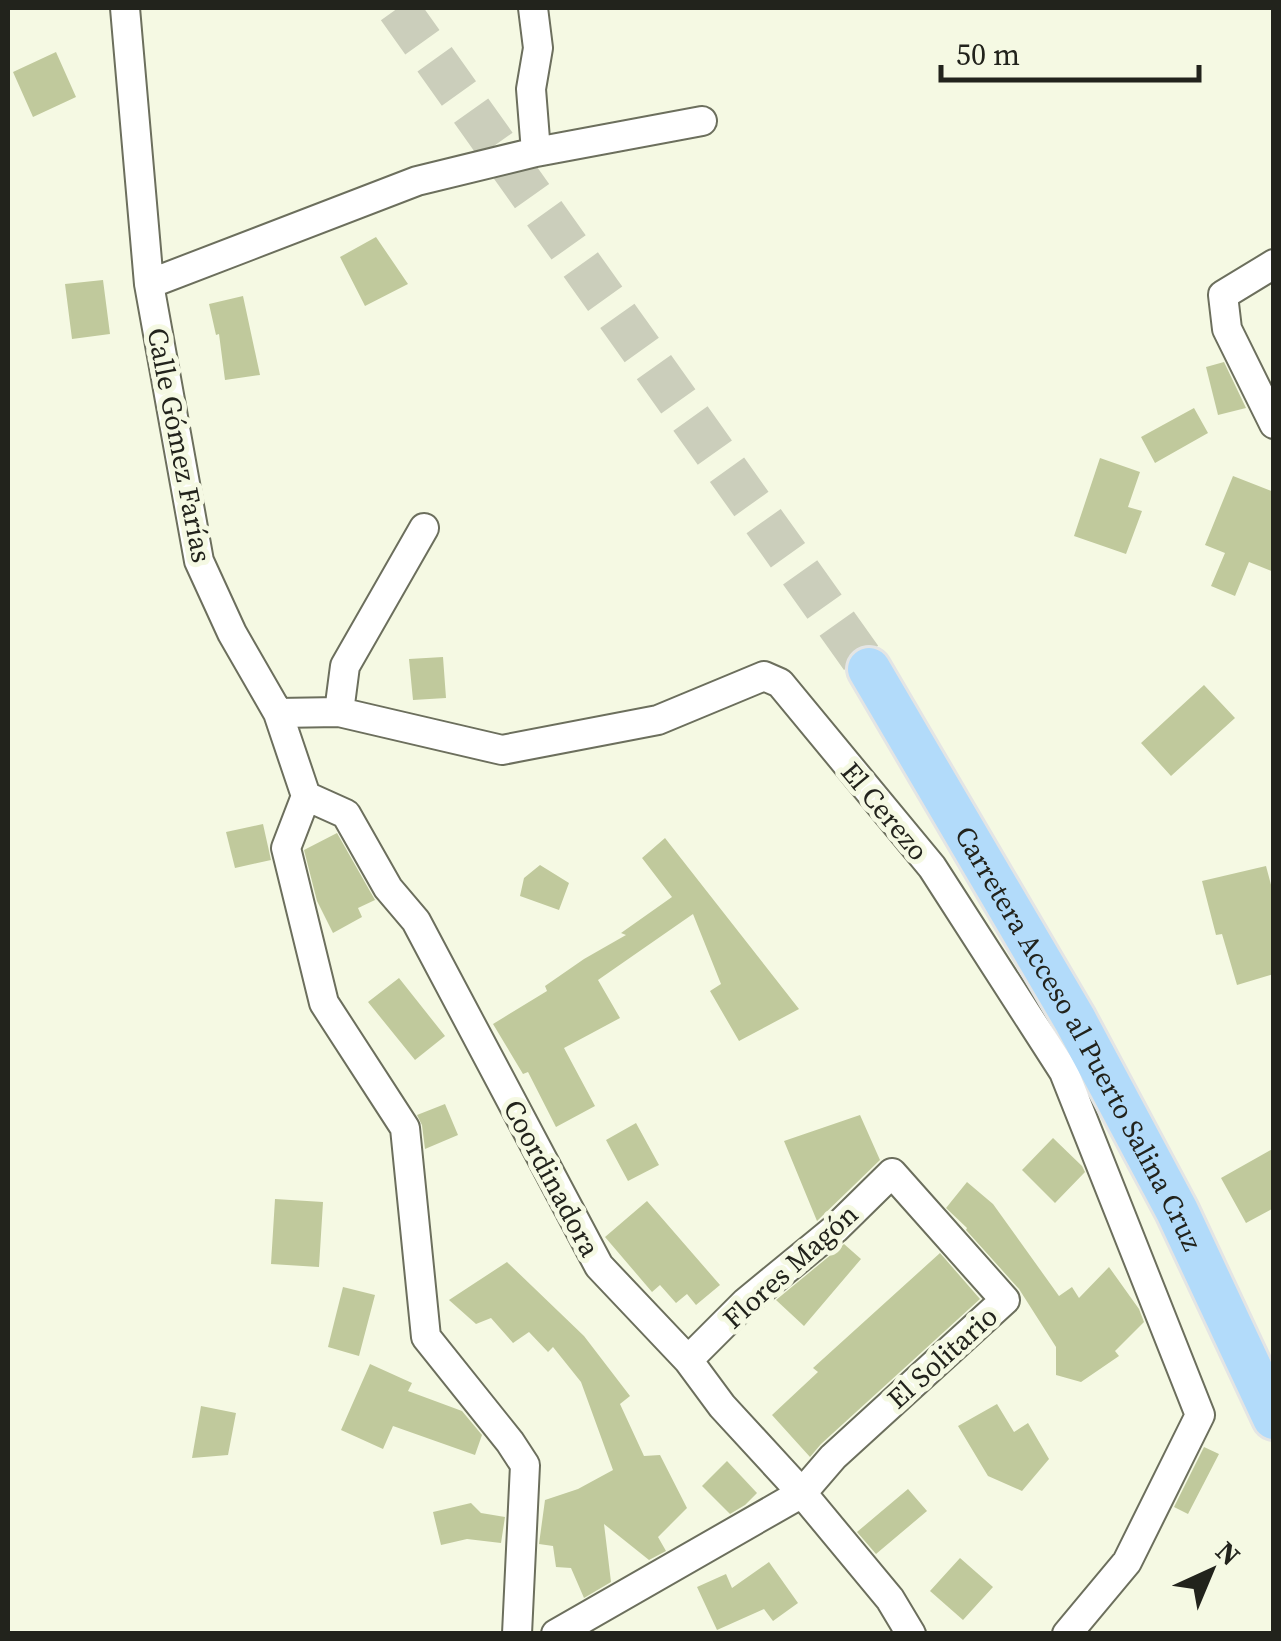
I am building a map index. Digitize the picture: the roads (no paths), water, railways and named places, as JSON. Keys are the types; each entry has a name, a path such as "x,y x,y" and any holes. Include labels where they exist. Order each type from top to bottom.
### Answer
{"main road":[{"name":"Carretera Acceso al Puerto Salina Cruz","path":"868,669 1075,1020 1177,1211 1274,1418"}],"street":[{"name":"Calle Gómez Farías","path":"124,8 148,284 199,561 232,633 278,713 306,796"},
{"path":"533,8 538,48 530,90 536,152"},
{"path":"148,284 417,180 702,120"},
{"path":"1274,264 1224,295 1227,329 1274,424"},
{"path":"339,712 345,666 424,528"},
{"name":"El Cerezo","path":"278,713 339,712 502,750 658,720 764,676 780,683 932,867 1064,1072 1200,1415 1127,1562 1067,1634"},
{"path":"306,796 286,848 324,1003 405,1128 426,1337 525,1465 517,1634"},
{"name":"Coordinadora","path":"306,796 346,814 388,888 416,921 600,1266 688,1360 722,1406 802,1493 890,1599 911,1634"},
{"name":"Flores Magón","path":"688,1360 746,1302 835,1229 892,1173"},
{"name":"El Solitario","path":"802,1493 834,1456 1005,1300 892,1173"},
{"path":"556,1634 802,1493"}],"tunnel":[{"path":"398,8 869,669"}]}
